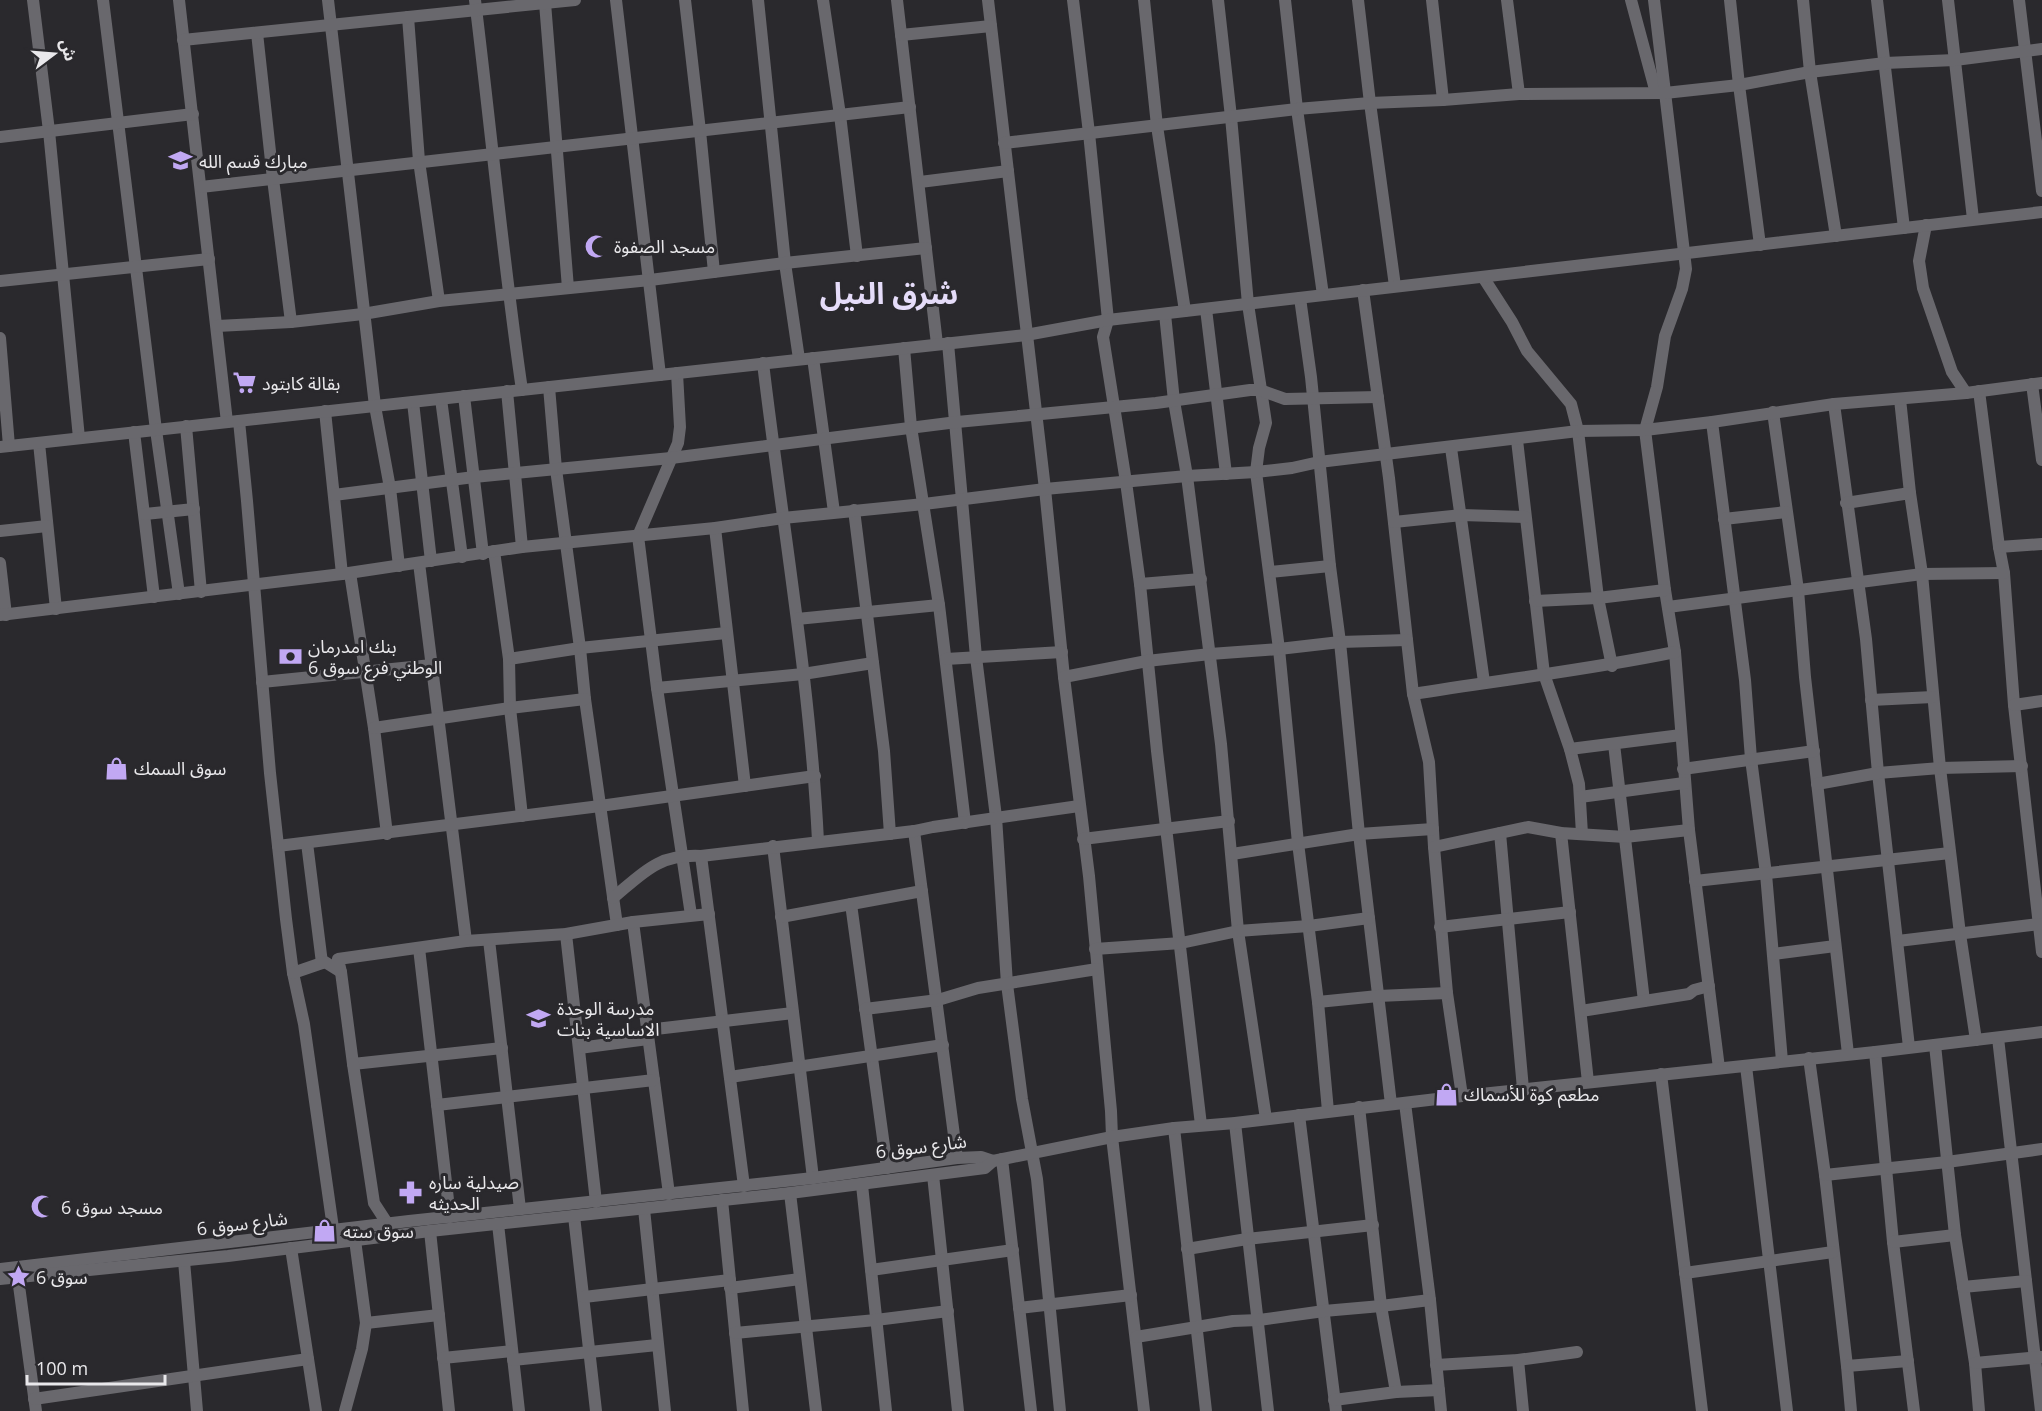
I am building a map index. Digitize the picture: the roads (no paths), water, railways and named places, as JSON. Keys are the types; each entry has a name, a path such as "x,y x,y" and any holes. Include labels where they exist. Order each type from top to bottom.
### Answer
{"street":[{"path":"33,0 49,131 79,438"},
{"path":"103,0 156,430 179,594"},
{"path":"179,0 217,326 233,421 254,583 278,846 293,973 304,1024 334,1236"},
{"path":"328,0 363,314 375,406 390,488 399,566"},
{"path":"183,40 408,17 476,4 575,0"},
{"path":"616,0 660,375"},
{"path":"685,0 714,272"},
{"path":"758,0 785,263 799,359"},
{"path":"823,0 857,256"},
{"path":"897,0 926,248 957,422 961,500 976,657 996,817 1007,984 1022,1099 1034,1154 1060,1411"},
{"path":"988,0 1045,489 1064,677 1089,876 1112,1137 1144,1411"},
{"path":"1073,0 1108,320 1103,337 1140,584 1201,1125"},
{"path":"1144,0 1156,126 1185,311"},
{"path":"1218,0 1248,304 1266,423 1258,448 1256,472 1279,649 1328,1112"},
{"path":"1285,0 1323,295"},
{"path":"1358,0 1395,286"},
{"path":"1432,0 1443,100"},
{"path":"1507,0 1519,94"},
{"path":"1631,0 1660,93"},
{"path":"1654,0 1660,93 1686,265 1685,276 1665,336 1657,387 1645,430 1675,652 1684,783 1719,1068"},
{"path":"1731,0 1739,85 1760,245"},
{"path":"1803,0 1810,72 1836,236"},
{"path":"1877,0 1904,228"},
{"path":"1948,0 1973,219"},
{"path":"2019,0 2042,191"},
{"path":"544,3 568,288"},
{"path":"476,4 508,294 522,390"},
{"path":"408,17 419,161 438,301"},
{"path":"901,35 991,26"},
{"path":"257,33 291,322"},
{"path":"1004,143 1298,109 1370,103 1519,94 1660,93 1739,85 1810,72 1885,63 1955,60 2042,49"},
{"path":"201,188 419,161 494,155 910,107"},
{"path":"0,137 193,114"},
{"path":"920,182 1008,171"},
{"path":"0,338 4,446 942,344 1026,334 1108,320 2042,212"},
{"path":"1926,225 1919,261 1923,288 1952,372 1966,393"},
{"path":"217,326 291,322 363,314 438,301 650,280 926,248"},
{"path":"0,281 209,259"},
{"path":"1483,277 1512,322 1527,351 1569,399 1578,431 1598,598 1612,666"},
{"path":"1363,290 1386,456 1413,694 1429,762 1440,927 1462,1096"},
{"path":"1300,298 1311,377 1359,834 1391,1104"},
{"path":"1206,309 1226,474"},
{"path":"1165,314 1174,400 1187,476 1210,654 1229,821 1238,931 1266,1119"},
{"path":"904,348 911,427 939,604 965,823"},
{"path":"813,358 834,512"},
{"path":"763,363 797,619 815,776 818,841"},
{"path":"677,373 679,435 638,536 657,688 691,915"},
{"path":"0,563 3,615 201,592 522,547 715,528 783,518 1045,489 1256,472 1319,462 1386,456 1578,431 1645,430 1833,404 1966,393 2037,384 2042,460"},
{"path":"549,387 556,469 585,699 617,925"},
{"path":"334,495 474,477 671,458 911,427 1114,407 1250,390 1260,390 1284,399 1378,397"},
{"path":"1979,391 2004,573 2014,705 2037,862 2042,952"},
{"path":"507,392 522,547"},
{"path":"464,396 474,477 508,659 510,708 522,816"},
{"path":"441,399 462,557"},
{"path":"1900,399 1910,493 1922,574 1940,768 1959,934 1976,1040"},
{"path":"412,402 422,484 432,665 466,941"},
{"path":"1833,404 1866,639 1878,773 1909,1047"},
{"path":"325,411 334,495 374,728 387,834"},
{"path":"1773,412 1798,590 1817,784 1848,1054"},
{"path":"1712,422 1766,874 1782,1061"},
{"path":"186,426 201,592"},
{"path":"134,432 154,597"},
{"path":"1516,440 1544,674 1570,749 1579,784 1582,834"},
{"path":"39,443 56,609"},
{"path":"1451,448 1484,682"},
{"path":"1846,503 1910,493"},
{"path":"145,514 194,509"},
{"path":"854,510 884,751 891,834"},
{"path":"1724,519 1786,512"},
{"path":"1394,522 1462,514 1524,517"},
{"path":"0,531 47,526"},
{"path":"715,528 745,786"},
{"path":"1999,547 2042,544"},
{"path":"1270,572 1330,566"},
{"path":"1668,607 1922,574 2004,573"},
{"path":"1140,584 1201,579"},
{"path":"1535,601 1598,598 1665,590"},
{"path":"797,619 939,604"},
{"path":"508,659 580,648 726,633"},
{"path":"1064,677 1210,654 1340,642 1407,640"},
{"path":"946,659 1062,652"},
{"path":"1413,694 1484,682 1612,666 1675,652"},
{"path":"657,688 803,674 873,663"},
{"path":"262,682 432,665"},
{"path":"1871,700 1933,697"},
{"path":"374,728 585,699"},
{"path":"2014,705 2042,701"},
{"path":"1570,749 1681,735"},
{"path":"1614,744 1644,1001"},
{"path":"1683,769 1814,751"},
{"path":"1817,784 1878,773 1940,768 2022,766"},
{"path":"278,846 387,834 815,776"},
{"path":"1580,797 1684,783"},
{"path":"613,898 651,866 681,857 891,834 1079,806"},
{"path":"1083,839 1229,821"},
{"path":"1434,847 1528,827 1561,833 1625,837 1689,830"},
{"path":"1232,854 1359,834 1433,829"},
{"path":"914,831 957,1158"},
{"path":"1500,833 1523,1089"},
{"path":"1561,833 1588,1082"},
{"path":"307,843 322,963"},
{"path":"772,846 813,1178"},
{"path":"1695,881 1950,853"},
{"path":"701,856 744,1186"},
{"path":"781,917 922,891"},
{"path":"851,903 887,1168"},
{"path":"1440,927 1570,912"},
{"path":"387,1224 374,1203 338,959 466,941 566,934 633,922 709,914"},
{"path":"1095,950 1181,943 1238,931 1309,926 1369,918"},
{"path":"633,922 669,1194"},
{"path":"1898,941 2039,924"},
{"path":"566,934 596,1202"},
{"path":"489,940 520,1209"},
{"path":"1773,954 1835,946"},
{"path":"419,948 450,1216"},
{"path":"293,973 325,962 341,972"},
{"path":"865,1009 938,1000 978,988 1097,969"},
{"path":"1581,1011 1689,994 1694,990 1709,986"},
{"path":"1318,1002 1378,996 1447,993"},
{"path":"579,1048 723,1020 793,1013"},
{"path":"1031,1411 1013,1251 998,1160 1112,1137 1174,1128 2042,1032"},
{"path":"1998,1038 2026,1281 2038,1357 2041,1411"},
{"path":"730,1077 943,1045"},
{"path":"1935,1045 1955,1235 1975,1363 1979,1411"},
{"path":"353,1064 502,1048"},
{"path":"1875,1052 1885,1169 1914,1411"},
{"path":"1809,1058 1825,1175 1851,1411"},
{"path":"1746,1066 1787,1411"},
{"path":"1661,1074 1702,1411"},
{"path":"437,1106 654,1080"},
{"path":"1405,1103 1430,1300 1440,1411"},
{"path":"1359,1107 1381,1306 1395,1392"},
{"path":"1299,1115 1335,1406 1395,1392 1439,1390"},
{"path":"1235,1123 1268,1411"},
{"path":"1174,1128 1206,1411"},
{"path":"1825,1175 2042,1149"},
{"name":"شارع سوق 6","path":"0,1269 17,1272 184,1261 291,1248 387,1224 450,1216 744,1186 957,1158 981,1157 998,1160"},
{"name":"شارع سوق 6","path":"0,1279 17,1272 334,1236 355,1240 862,1185 985,1168 998,1160"},
{"path":"933,1175 958,1411"},
{"path":"862,1185 886,1411"},
{"path":"790,1193 816,1411"},
{"path":"722,1200 743,1411"},
{"path":"644,1209 665,1411"},
{"path":"574,1216 596,1411"},
{"path":"498,1224 519,1411"},
{"path":"1188,1250 1247,1239 1373,1225"},
{"path":"430,1231 449,1411"},
{"path":"1893,1242 1955,1235"},
{"path":"345,1411 362,1348 366,1323 355,1240"},
{"path":"291,1248 316,1411"},
{"path":"871,1269 1013,1251"},
{"path":"1685,1273 1833,1252"},
{"path":"184,1261 197,1411"},
{"path":"17,1272 35,1405 193,1376 308,1359"},
{"path":"584,1297 651,1289 800,1279"},
{"path":"1963,1287 2026,1281"},
{"path":"1019,1308 1131,1295"},
{"path":"1136,1337 1240,1320 1258,1320 1430,1300"},
{"path":"735,1333 948,1311"},
{"path":"366,1323 439,1315"},
{"path":"443,1358 589,1352 657,1345"},
{"path":"1436,1365 1518,1360 1577,1352"},
{"path":"1975,1363 2038,1357"},
{"path":"1518,1360 1523,1411"},
{"path":"1847,1366 1908,1361"}],"place":[{"name":"مبارك قسم الله","path":"181,161"},
{"name":"مسجد الصفوة","path":"596,246"},
{"name":"بقالة كابتود","path":"244,383"},
{"name":"بنك امدرمان الوطني فرع سوق 6","path":"290,656"},
{"name":"سوق السمك","path":"116,768"},
{"name":"مدرسة الوحدة الاساسية بنات","path":"539,1018"},
{"name":"مطعم كوة للأسماك","path":"1446,1094"},
{"name":"صيدلية ساره الحديثه","path":"411,1192"},
{"name":"مسجد سوق 6","path":"43,1207"},
{"name":"سوق سته","path":"325,1231"},
{"name":"سوق 6","path":"18,1277"}],"district":[{"name":"شرق النيل","path":"889,292"}]}
